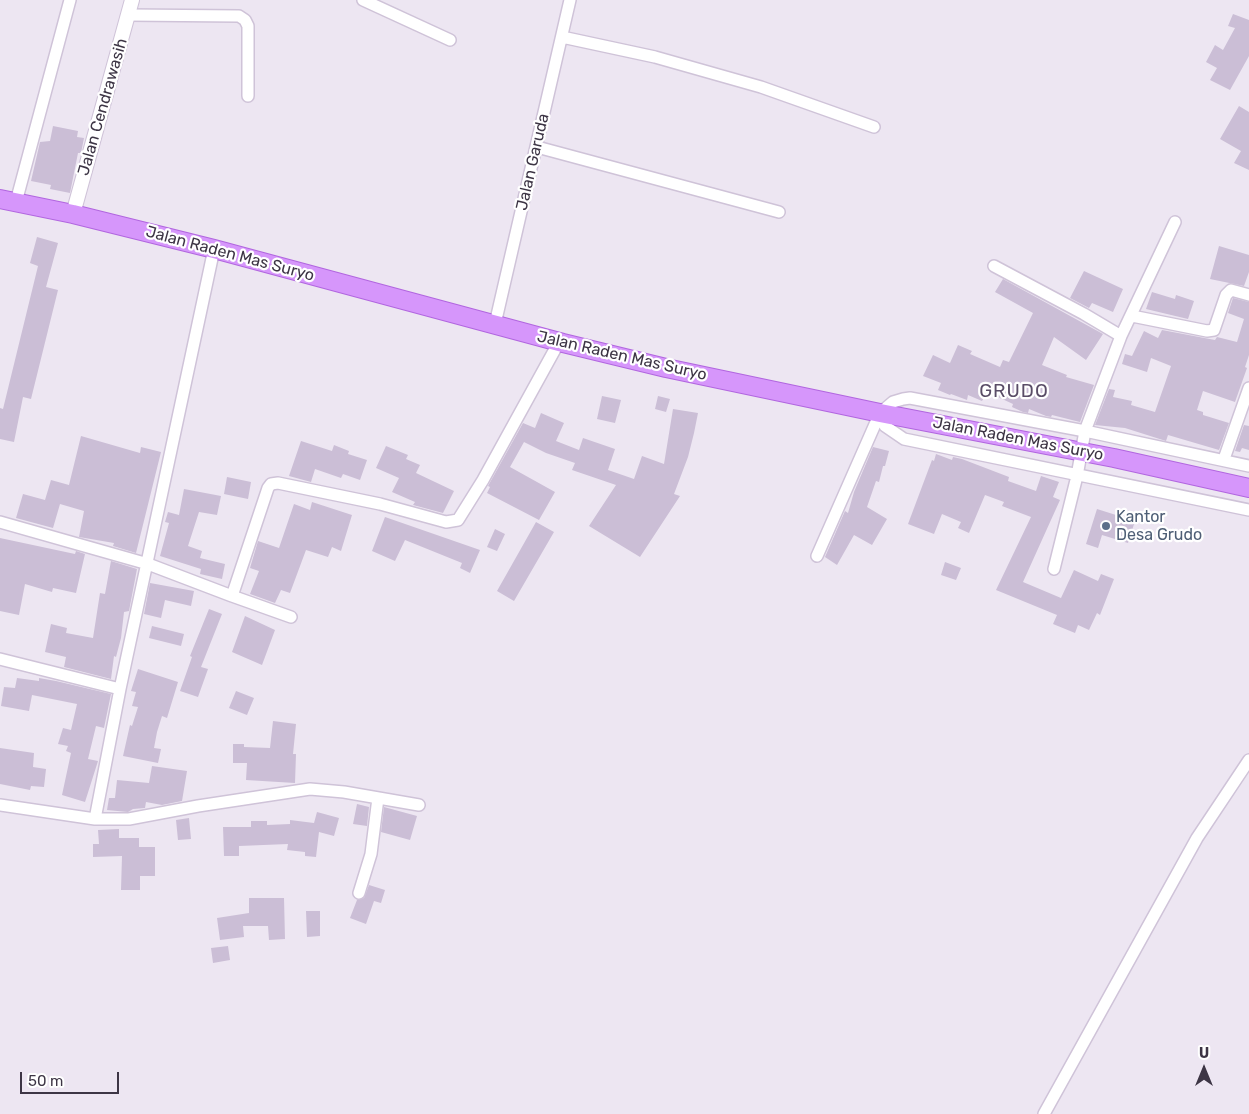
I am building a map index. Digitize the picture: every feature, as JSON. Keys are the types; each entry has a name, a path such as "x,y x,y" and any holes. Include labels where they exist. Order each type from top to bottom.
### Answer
{"main road":[{"name":"Jalan Raden Mas Suryo","path":"8,200 214,248 559,342 880,413 1081,452 1249,488"}],"street":[{"path":"8,200 70,0"},
{"name":"Jalan Cendrawasih","path":"73,214 132,0"},
{"path":"363,0 450,40"},
{"name":"Jalan Garuda","path":"495,324 562,37 567,1"},
{"path":"128,15 239,16 245,20 248,26 248,96"},
{"path":"562,37 655,57 761,86 874,127"},
{"path":"537,147 779,212"},
{"path":"1054,569 1077,476 1085,431 1121,336 1175,222"},
{"path":"95,819 120,689 214,248"},
{"path":"994,266 1121,336"},
{"path":"1132,316 1207,331 1214,330 1226,294 1231,290 1249,295"},
{"path":"232,596 268,488 271,484 278,483 380,504 446,522 458,520 483,480 559,342"},
{"path":"1224,459 1249,388"},
{"path":"817,556 880,413 893,402 910,398 1085,431 1159,448 1224,459 1249,466"},
{"path":"880,413 885,426 904,439 1249,510"},
{"path":"0,522 148,564 291,617"},
{"path":"0,659 120,689"},
{"path":"1044,1114 1197,838 1249,760"},
{"path":"0,805 95,819 128,819 198,806 310,790 419,805"},
{"path":"358,893 371,854 378,798"}],"building":[{"path":"1233,14 1249,20 1249,56 1230,90 1210,80 1217,68 1206,62 1215,45 1223,50 1235,28 1228,26"},
{"path":"1239,106 1249,112 1249,170 1234,163 1241,151 1220,139"},
{"path":"53,126 78,131 77,137 84,138 81,153 78,153 70,193 50,189 51,185 31,181 40,142 50,141"},
{"path":"37,237 58,243 46,287 58,290 31,399 23,397 14,442 0,439 0,408 3,409 38,266 30,263"},
{"path":"1219,246 1249,255 1249,272 1244,286 1210,279"},
{"path":"1084,271 1123,289 1113,312 1092,303 1089,308 1070,298"},
{"path":"1003,279 1103,334 1086,360 1054,337 1042,365 1067,375 1066,377 1094,385 1080,422 1052,415 1051,417 1046,416 1029,409 1028,413 1023,412 1012,407 1013,404 987,392 982,401 968,395 967,400 938,390 941,383 923,376 933,355 950,363 958,345 972,351 970,354 1000,367 1003,360 1009,362 1033,313 995,292"},
{"path":"1152,292 1175,299 1176,295 1194,301 1188,319 1146,309"},
{"path":"1233,298 1249,302 1249,355 1245,367 1247,368 1235,402 1203,391 1197,410 1203,412 1203,415 1229,423 1219,450 1168,435 1166,441 1125,428 1095,425 1109,389 1115,390 1113,397 1132,401 1131,405 1155,412 1171,366 1151,358 1147,372 1122,364 1125,354 1132,356 1144,331 1158,338 1162,330 1215,340 1217,337 1237,342 1244,319 1228,313"},
{"path":"602,396 621,400 615,423 597,419"},
{"path":"658,396 670,399 666,412 655,409"},
{"path":"673,409 698,413 688,457 674,494 680,496 640,557 589,526 616,485 572,470 575,463 546,453 524,442 510,467 555,492 539,520 487,493 490,487 488,486 523,423 535,428 541,413 564,423 556,441 579,450 583,438 615,449 608,470 634,479 642,456 664,464"},
{"path":"1244,425 1249,426 1249,450 1242,448 1240,452 1235,451"},
{"path":"81,436 140,453 141,447 161,452 136,553 113,546 114,543 79,537 84,511 60,504 53,528 16,518 23,494 45,500 51,480 69,485"},
{"path":"301,441 332,451 334,445 349,451 348,454 367,460 360,480 343,474 341,478 315,469 311,482 289,476"},
{"path":"386,446 408,455 406,459 420,465 416,473 454,491 443,513 413,505 415,502 392,492 399,478 376,468"},
{"path":"873,447 889,451 879,482 876,481 867,507 887,519 872,545 854,535 837,565 825,557 845,511 848,513 854,492"},
{"path":"936,454 952,460 953,457 962,459 1009,477 1008,481 1036,491 1041,476 1059,482 1053,497 1060,500 1023,582 1061,598 1074,570 1098,581 1101,574 1114,579 1100,615 1097,613 1089,630 1078,625 1075,633 1053,624 1057,615 996,590 1031,517 1002,506 1004,502 985,495 969,533 958,528 961,522 942,514 934,534 908,524"},
{"path":"227,477 251,482 248,499 224,494"},
{"path":"184,489 221,496 217,515 199,512 188,546 202,551 200,558 225,564 222,579 200,574 201,569 160,556 169,523 165,522 168,512 179,515"},
{"path":"312,502 352,515 341,551 332,547 328,557 306,550 290,593 281,590 275,603 250,594 259,571 250,568 258,541 279,548 294,504 310,510"},
{"path":"1097,509 1135,521 1128,543 1102,535 1098,548 1086,544"},
{"path":"385,517 480,550 470,573 460,568 462,563 405,540 395,561 372,551"},
{"path":"536,522 554,532 514,601 497,591"},
{"path":"495,529 505,534 497,551 487,547"},
{"path":"0,538 75,554 76,551 85,554 76,593 53,588 52,592 25,584 19,615 0,611"},
{"path":"111,561 137,569 129,611 124,612 121,638 116,657 114,656 111,679 64,667 66,657 45,652 51,624 67,628 66,633 93,638 100,593 105,594"},
{"path":"945,562 961,568 956,580 941,575"},
{"path":"150,583 194,591 191,606 165,600 161,618 144,614"},
{"path":"209,609 222,614 201,667 208,669 198,697 180,691 192,657 190,656"},
{"path":"245,616 275,630 262,665 232,652"},
{"path":"152,626 184,634 181,646 149,638"},
{"path":"138,669 178,682 167,718 162,716 157,732 154,748 161,749 158,763 123,756 130,725 132,726 138,707 132,706 136,692 131,691"},
{"path":"17,678 39,681 39,678 111,694 104,728 96,726 88,759 98,761 85,802 62,795 71,753 66,751 68,746 58,744 63,728 71,730 77,704 32,695 29,711 1,706 4,687 15,688"},
{"path":"236,691 254,698 247,715 229,708"},
{"path":"273,721 296,724 293,754 296,754 295,783 246,780 247,763 233,763 233,744 244,744 244,747 270,748"},
{"path":"0,748 34,753 33,767 46,769 44,787 31,786 30,790 0,784"},
{"path":"152,766 187,771 182,801 162,805 146,802 145,808 133,809 128,812 107,810 109,798 115,798 117,780 149,783"},
{"path":"357,804 369,807 367,826 353,824"},
{"path":"384,807 417,816 410,840 381,832"},
{"path":"317,812 339,818 334,836 319,832 316,857 305,856 305,852 287,850 288,844 239,846 239,856 224,856 223,827 251,827 251,821 267,821 267,825 290,824 290,820 314,823"},
{"path":"189,818 191,839 178,840 176,820"},
{"path":"119,829 119,838 139,838 139,847 155,847 155,876 140,876 140,890 121,890 122,856 93,857 93,844 99,844 98,830"},
{"path":"369,885 385,890 381,903 374,901 366,924 350,918 357,900 364,898"},
{"path":"249,898 284,898 285,939 269,940 268,926 243,926 244,937 220,940 217,918 249,913"},
{"path":"306,911 320,911 320,936 307,937"},
{"path":"228,946 230,960 213,963 211,948"}],"place":[{"name":"Kantor Desa Grudo","path":"1106,526"}],"district":[{"name":"GRUDO","path":"1014,392"}]}
